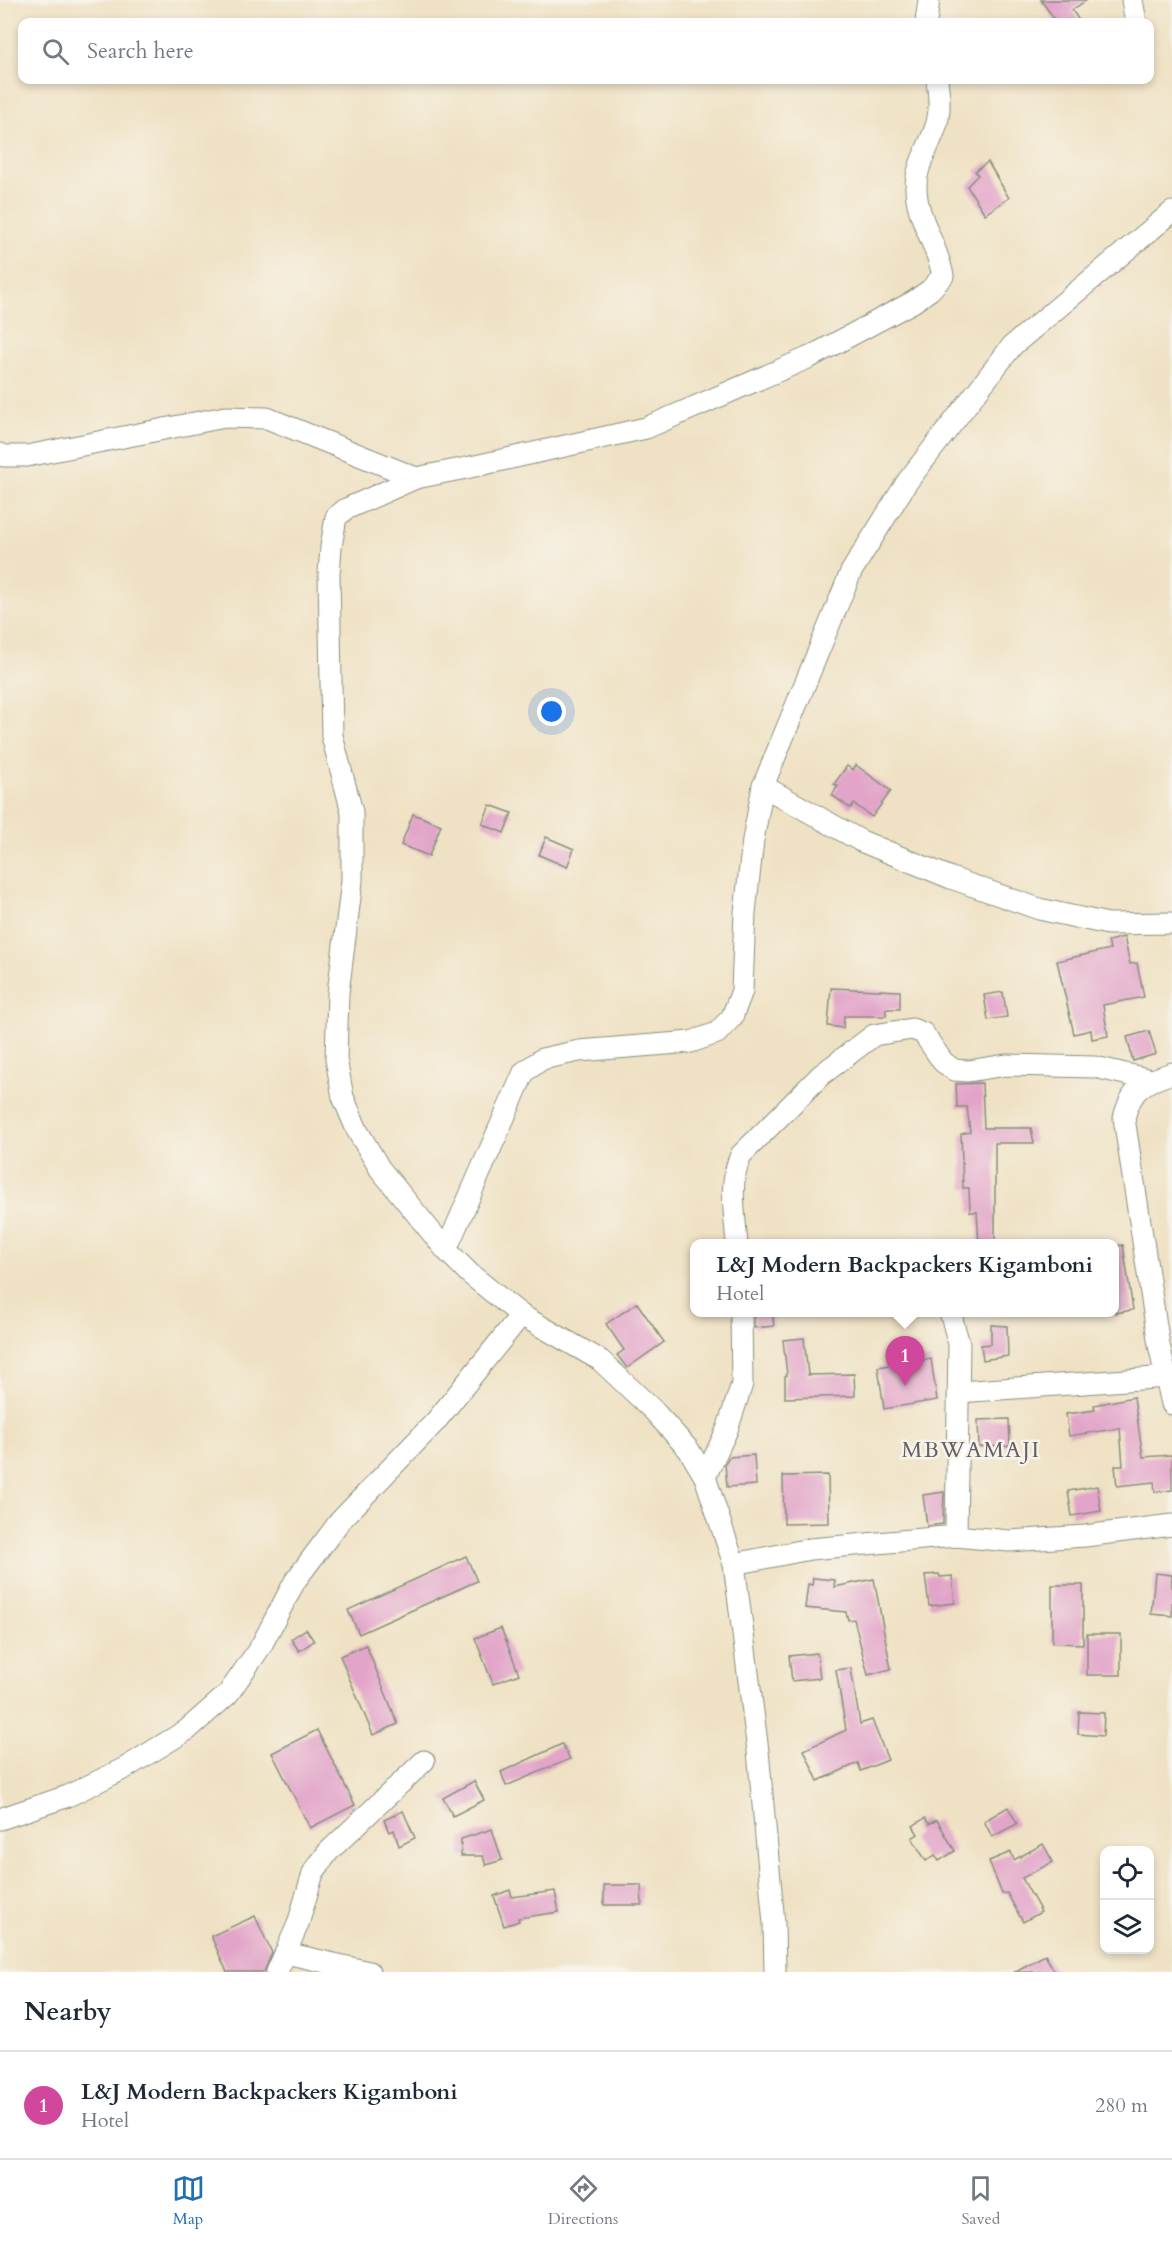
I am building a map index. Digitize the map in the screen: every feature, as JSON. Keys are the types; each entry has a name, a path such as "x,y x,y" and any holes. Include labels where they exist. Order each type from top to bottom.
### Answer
{"street":[{"path":"927,18 929,0"},
{"path":"1132,0 1135,18"},
{"path":"775,1972 774,1923 758,1751 734,1564 705,1477 689,1450 653,1410 600,1360 521,1315 470,1274 446,1250 380,1169 357,1130 343,1097 336,1059 338,993 352,881 352,812 332,736 329,574 331,547 336,517 346,509 416,478 646,428 810,357 913,302 930,290 943,276 922,215 916,187 922,159 937,123 940,102 938,84"},
{"path":"446,1250 524,1072 542,1059 579,1051 691,1042 717,1033 732,1017 742,991 750,861 763,786 851,572 907,482 1012,346 1172,212"},
{"path":"0,454 27,456 225,417 267,418 416,478"},
{"path":"763,786 861,841 951,878 1039,909 1108,924 1172,923"},
{"path":"737,1239 735,1167 741,1155 821,1076 874,1035 912,1029 923,1033 943,1062 954,1070 968,1071 1006,1065 1095,1066 1151,1080"},
{"path":"1172,1073 1151,1080 1130,1095 1124,1118 1159,1345 1168,1377 1172,1404"},
{"path":"0,1819 68,1796 125,1768 187,1730 228,1694 261,1646 295,1581 340,1521 436,1421 521,1315"},
{"path":"705,1477 727,1430 742,1384 741,1317"},
{"path":"951,1317 959,1344 956,1536"},
{"path":"959,1392 1168,1377"},
{"path":"734,1564 810,1549 956,1536 1010,1541 1084,1536 1172,1525"},
{"path":"277,1972 298,1924 313,1873 328,1852 424,1761"},
{"path":"286,1953 369,1972"}],"building":[{"path":"1041,0 1087,0 1072,10 1077,18 1053,18"},
{"path":"988,162 1009,198 985,214 967,186 978,175 975,171"},
{"path":"856,765 891,791 872,817 854,804 850,808 832,795 838,786 834,784 847,766 853,770"},
{"path":"490,805 512,813 504,833 482,824"},
{"path":"413,814 441,825 429,856 401,845"},
{"path":"546,837 574,849 567,867 539,855"},
{"path":"1124,937 1130,964 1137,963 1144,997 1103,1005 1108,1036 1092,1039 1091,1030 1074,1034 1057,961 1110,949 1108,941"},
{"path":"831,988 900,991 900,1009 886,1009 886,1016 844,1016 843,1028 828,1026"},
{"path":"1003,992 1007,1017 988,1020 984,995"},
{"path":"1149,1031 1156,1054 1133,1061 1127,1037"},
{"path":"982,1083 984,1128 1031,1128 1034,1143 995,1143 995,1239 979,1239 977,1212 970,1212 969,1188 963,1188 961,1134 970,1132 967,1107 957,1107 956,1084"},
{"path":"1123,1245 1133,1310 1119,1312 1119,1246"},
{"path":"637,1303 664,1342 627,1368 617,1355 624,1350 606,1324"},
{"path":"754,1317 773,1317 774,1326 754,1328"},
{"path":"991,1325 1007,1326 1008,1356 983,1360 981,1345 991,1344"},
{"path":"804,1338 808,1375 854,1374 855,1396 785,1398 785,1376 787,1375 783,1340"},
{"path":"931,1359 937,1400 884,1409 878,1367"},
{"path":"1134,1397 1143,1457 1172,1455 1172,1490 1155,1492 1154,1482 1117,1486 1115,1466 1123,1466 1120,1428 1069,1436 1066,1414 1095,1410 1094,1405"},
{"path":"1009,1419 1010,1446 979,1447 978,1420"},
{"path":"754,1455 756,1485 727,1487 725,1464 729,1457"},
{"path":"828,1475 829,1523 784,1524 783,1476"},
{"path":"1097,1486 1101,1511 1072,1516 1068,1491"},
{"path":"944,1492 943,1524 927,1526 923,1495"},
{"path":"466,1556 477,1581 359,1634 348,1610"},
{"path":"1155,1573 1172,1575 1172,1616 1151,1614"},
{"path":"939,1574 940,1577 952,1576 955,1603 929,1606 925,1575"},
{"path":"813,1578 835,1580 834,1587 874,1579 891,1669 868,1675 854,1619 848,1620 846,1612 805,1608 808,1584 812,1585"},
{"path":"1052,1585 1083,1585 1083,1644 1052,1643"},
{"path":"501,1628 519,1674 493,1684 475,1638"},
{"path":"306,1629 314,1641 299,1651 291,1639"},
{"path":"1087,1634 1121,1634 1121,1675 1087,1675"},
{"path":"366,1645 398,1724 373,1735 340,1656"},
{"path":"817,1653 820,1678 792,1681 789,1656"},
{"path":"851,1668 860,1724 872,1720 888,1760 861,1771 858,1763 818,1781 804,1750 846,1730 836,1670"},
{"path":"1079,1712 1104,1713 1103,1736 1078,1734"},
{"path":"317,1730 355,1805 310,1828 272,1753"},
{"path":"562,1744 570,1759 506,1786 501,1772"},
{"path":"474,1781 484,1800 453,1816 443,1798"},
{"path":"1008,1807 1017,1824 992,1837 984,1821"},
{"path":"403,1811 415,1838 399,1846 394,1830 389,1832 384,1820"},
{"path":"925,1818 929,1824 937,1820 955,1851 939,1861 935,1855 926,1861 912,1838 918,1834 913,1826"},
{"path":"492,1829 502,1860 486,1865 483,1856 461,1856 461,1839"},
{"path":"1043,1844 1053,1862 1022,1878 1041,1912 1023,1922 1007,1893 1002,1894 989,1861 1011,1852 1014,1860"},
{"path":"604,1885 641,1885 642,1905 604,1905"},
{"path":"510,1890 512,1897 555,1891 559,1912 518,1918 519,1921 504,1926 494,1896"},
{"path":"255,1916 272,1953 264,1972 227,1972 211,1936"},
{"path":"1045,1955 1055,1972 1014,1972"}],"place":[{"name":"L&J Modern Backpackers Kigamboni","path":"905,1386"}],"district":[{"name":"MBWAMAJI","path":"971,1450"}]}
